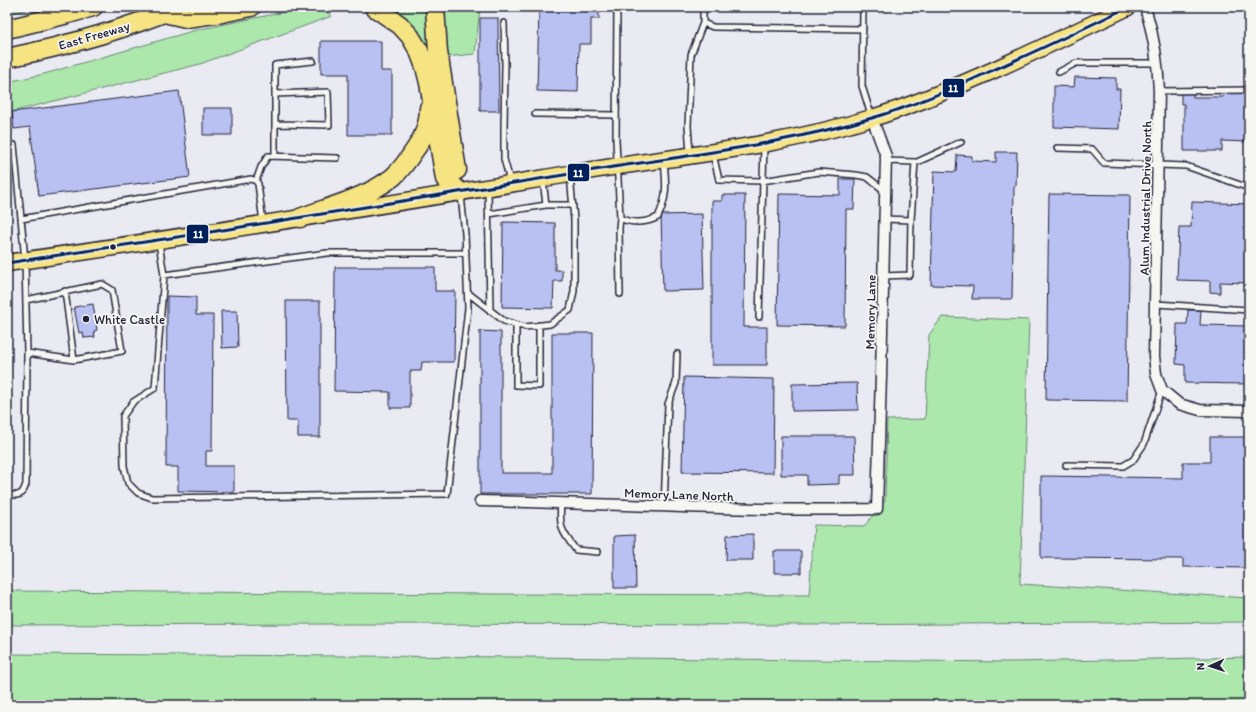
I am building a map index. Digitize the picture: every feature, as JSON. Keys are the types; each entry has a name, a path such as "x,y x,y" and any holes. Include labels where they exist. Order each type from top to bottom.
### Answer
{"highway":[{"name":"East Freeway","path":"7,29 93,7"},
{"path":"171,10 186,18 251,7"},
{"path":"374,7 400,25 410,36 419,51 429,83 445,179 460,192"},
{"path":"435,7 438,52 460,192"},
{"name":"East Freeway","path":"7,58 119,29 171,10"},
{"path":"300,218 354,198 379,186 393,176 406,163 418,146 425,131 429,115 429,83"}],"main road":[{"path":"7,263 300,218 618,166 713,153 764,144 832,129 872,118 947,90 1128,7"}],"street":[{"name":"Alum Industrial Drive North","path":"1145,7 1151,26 1158,63 1158,166 1154,356 1156,374 1162,390"},
{"name":"Memory Lane","path":"872,118 886,156 877,509"},
{"path":"1162,390 1179,404 1200,410 1249,411"},
{"name":"Memory Lane North","path":"480,501 561,502 664,507 792,510 877,509"}],"lane":[{"path":"617,7 616,115 620,218 620,294"},
{"path":"690,156 688,126 691,55 703,23 702,7"},
{"path":"862,7 864,10 862,86 872,118"},
{"path":"504,23 504,159 511,184"},
{"path":"703,23 712,27 863,29"},
{"path":"275,156 275,64 313,61"},
{"path":"1058,72 1076,63 1158,63"},
{"path":"1159,91 1249,90"},
{"path":"275,94 328,92 329,125 275,124"},
{"path":"535,114 616,115"},
{"path":"886,161 915,163 961,142"},
{"path":"759,317 764,144"},
{"path":"7,146 14,145 25,260 27,353 26,484 23,493 20,495 7,495"},
{"path":"1057,148 1092,149 1104,162 1158,166 1186,166 1249,188"},
{"path":"713,153 718,180 762,181 819,172 867,177 885,191"},
{"path":"263,223 260,189 256,181 261,167 268,156 337,158"},
{"path":"620,218 641,222 658,217 664,200 666,187 664,160"},
{"path":"883,276 910,275 911,220 915,163"},
{"path":"468,293 504,321 525,327 550,324 570,310 574,291 574,220 570,174"},
{"path":"543,178 546,205"},
{"path":"21,219 246,180 256,181"},
{"path":"488,188 490,311"},
{"path":"159,240 164,275 155,388 134,402 123,416 124,466 128,483 138,493 152,498 447,494 468,308 466,253 460,192"},
{"path":"488,214 546,205 573,205"},
{"path":"884,218 911,220"},
{"path":"164,275 327,253 466,253"},
{"path":"26,300 102,284 112,290 122,351 74,360 27,353"},
{"path":"65,291 74,360"},
{"path":"1156,304 1249,310"},
{"path":"516,324 516,385 539,386 539,325"},
{"path":"664,507 668,404 676,383 677,354"},
{"path":"1066,465 1123,466 1133,460 1144,444 1162,390"},
{"path":"561,502 560,519 564,536 576,550 598,552"}],"green space":[{"path":"7,7 40,7 7,14"},
{"path":"309,7 321,8 332,16 200,64 7,113 7,82 44,74 196,30"},
{"path":"385,7 427,7 432,59"},
{"path":"440,7 480,7 475,54 445,57"},
{"path":"942,317 1029,320 1020,584 1249,598 1249,622 812,625 7,625 7,591 809,595 814,525 864,526 885,501 887,420 925,419 929,335"},
{"path":"7,654 1012,662 1249,657 1249,705 7,705"}],"building":[{"path":"539,7 599,7 599,19 591,19 591,44 579,44 578,92 537,91"},
{"path":"480,18 498,18 499,111 480,111"},
{"path":"321,41 381,41 381,71 392,71 392,135 348,135 348,74 321,74"},
{"path":"1075,77 1116,78 1116,89 1120,89 1119,129 1054,127 1054,86 1074,87"},
{"path":"179,91 190,177 39,196 30,127 14,129 12,112"},
{"path":"1181,92 1193,92 1193,97 1223,97 1223,93 1249,93 1249,142 1222,141 1222,151 1184,151 1184,104 1181,104"},
{"path":"203,108 232,108 232,135 203,135"},
{"path":"996,152 1017,152 1016,186 1014,186 1012,299 972,299 973,286 931,285 934,171 956,172 957,155 972,156 972,161 996,162"},
{"path":"840,179 855,179 854,209 846,209 845,326 777,325 779,194 840,195"},
{"path":"1049,194 1130,195 1127,401 1046,400"},
{"path":"722,195 745,195 744,327 767,327 767,365 712,365 712,201 722,201"},
{"path":"1192,202 1249,204 1249,283 1220,282 1220,293 1210,292 1210,281 1177,280 1179,227 1191,227"},
{"path":"702,214 704,290 663,291 661,215"},
{"path":"503,222 555,223 555,270 562,270 562,281 554,281 553,308 502,307"},
{"path":"335,267 435,267 435,291 455,291 454,362 422,362 421,371 410,371 410,408 390,408 390,392 334,391"},
{"path":"167,296 196,297 196,315 213,315 212,451 206,451 206,466 234,466 234,492 178,491 178,467 166,467"},
{"path":"286,301 320,301 320,437 298,437 298,421 287,421"},
{"name":"White Castle","path":"93,304 97,330 94,331 95,337 84,338 83,332 79,333 74,307"},
{"path":"1188,310 1201,310 1200,325 1249,326 1249,384 1185,383 1185,365 1176,364 1177,324 1187,324"},
{"path":"221,311 237,311 238,347 222,348"},
{"path":"480,331 501,332 501,473 552,473 552,333 593,333 592,494 480,494"},
{"path":"684,377 774,379 773,473 682,472"},
{"path":"857,383 858,410 792,411 792,384"},
{"path":"781,436 854,436 855,475 839,475 839,484 807,485 807,475 781,475"},
{"path":"1210,437 1249,437 1249,568 1183,567 1183,559 1041,558 1041,476 1183,478 1183,462 1210,462"},
{"path":"753,534 753,560 726,560 727,535"},
{"path":"635,535 636,588 614,588 614,536"},
{"path":"774,551 801,551 801,573 774,573"}],"transit line":[{"name":"11","path":"7,263 218,231 798,137 872,118 917,103 1025,56 1128,7"}],"place":[{"name":"White Castle","path":"86,319"}]}
